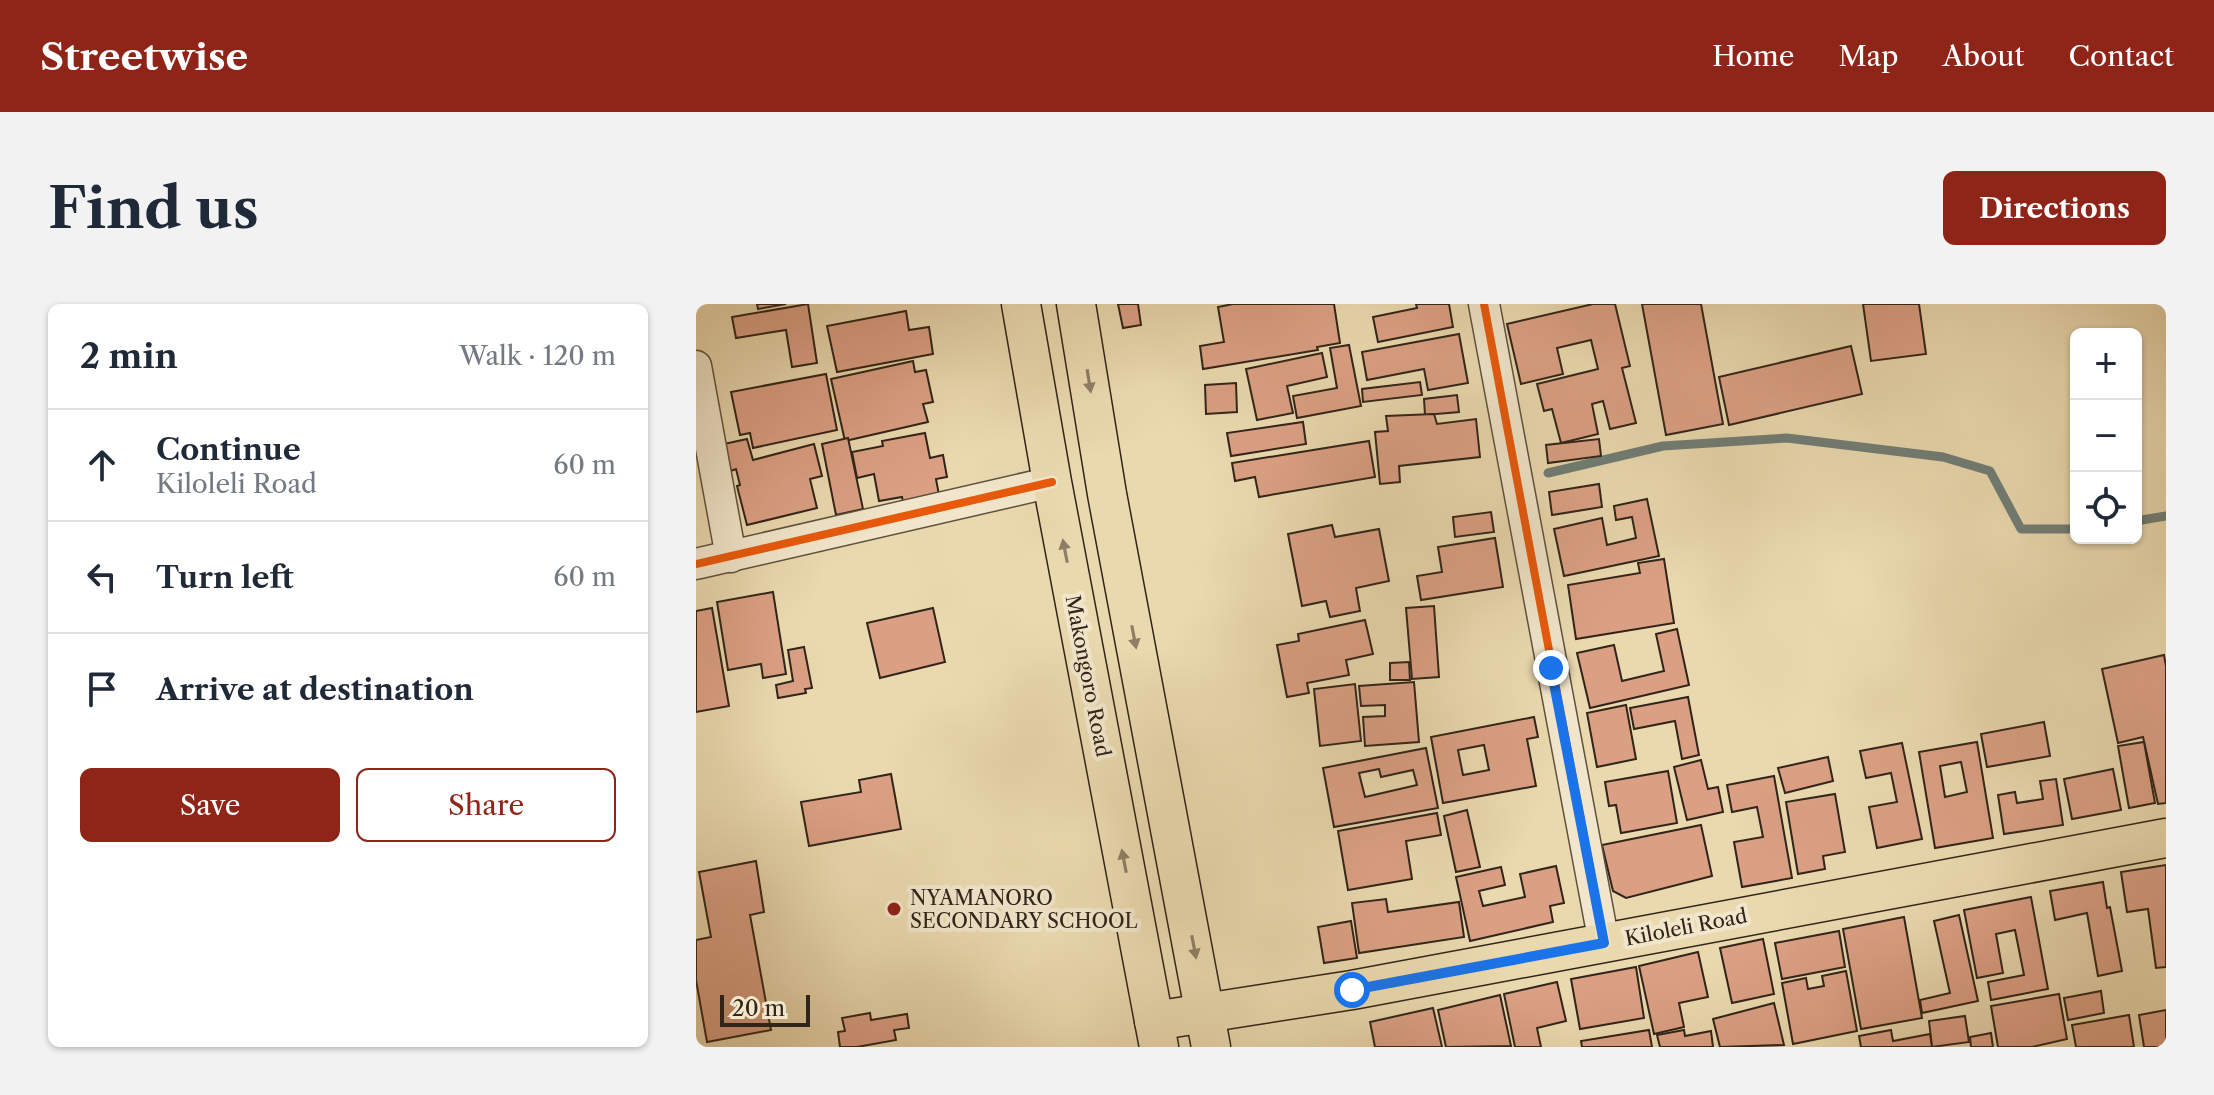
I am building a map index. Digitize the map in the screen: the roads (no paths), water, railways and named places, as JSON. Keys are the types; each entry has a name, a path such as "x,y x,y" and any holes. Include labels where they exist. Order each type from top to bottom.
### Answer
{"main road":[{"name":"Makongoro Road","path":"1021,304 1156,1034"},
{"path":"1076,304 1107,494 1209,1030"},
{"name":"Kiloleli Road","path":"1156,1034 1209,1030 1368,987 2166,838"}],"street":[{"path":"1484,304 1604,943"},
{"path":"696,366 731,557"},
{"path":"696,564 1052,482"}],"waterway":[{"path":"1548,473 1663,446 1787,438 1943,457 1990,471 2021,529 2070,529"},
{"path":"2142,520 2166,516"}],"place":[{"name":"NYAMANORO SECONDARY SCHOOL","path":"894,909"}]}
